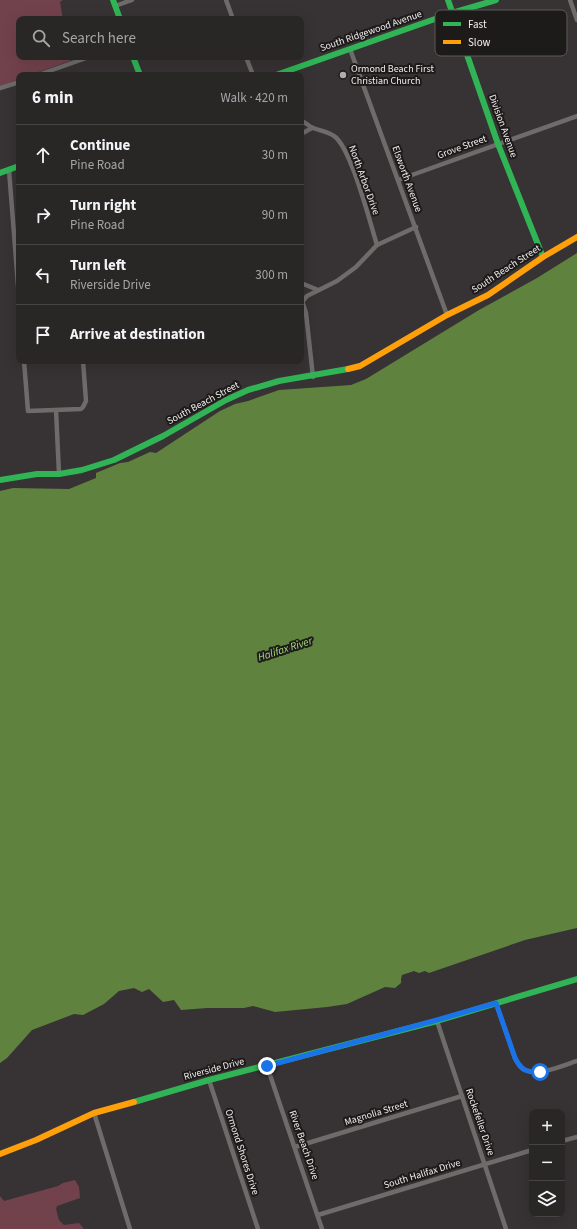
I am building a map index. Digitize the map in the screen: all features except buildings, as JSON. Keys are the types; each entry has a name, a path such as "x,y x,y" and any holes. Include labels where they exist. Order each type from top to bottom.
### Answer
{"street":[{"path":"119,16 114,3 132,0"},
{"path":"226,0 232,16"},
{"name":"Division Avenue","path":"448,0 451,10"},
{"name":"South Ridgewood Avenue","path":"462,10 496,0"},
{"path":"570,0 577,20"},
{"name":"South Ridgewood Avenue","path":"289,72 435,19"},
{"name":"Elsworth Avenue","path":"350,49 447,315"},
{"name":"Division Avenue","path":"467,56 498,144 543,258"},
{"path":"46,72 80,60"},
{"path":"134,60 139,72"},
{"path":"247,60 252,72"},
{"path":"0,88 16,83"},
{"name":"Grove Street","path":"398,180 577,116"},
{"name":"North Arbor Drive","path":"304,122 312,128 326,131 335,136 343,146 355,175 377,245"},
{"path":"304,132 312,128"},
{"path":"0,173 16,167"},
{"path":"9,170 16,260"},
{"path":"304,298 337,281 356,267 377,245 416,227"},
{"name":"South Beach Street","path":"0,480 37,474 59,474 82,470 114,460 163,436 226,400 248,390 279,381 342,371 360,366 447,315 488,294 577,237"},
{"path":"304,284 318,290"},
{"path":"304,306 313,376"},
{"path":"24,364 28,411 81,409 84,407 86,401 83,364"},
{"path":"56,410 59,474"},
{"name":"Riverside Drive","path":"0,1154 36,1140 94,1113 209,1080 267,1066 437,1020 577,979"},
{"path":"496,1003 515,1058 519,1066 525,1071 540,1072 577,1061"},
{"name":"Rockefeller Drive","path":"437,1020 506,1229"},
{"name":"River Beach Drive","path":"267,1066 322,1229"},
{"name":"Ormond Shores Drive","path":"209,1080 258,1229"},
{"name":"Magnolia Street","path":"295,1147 462,1096"},
{"path":"94,1113 130,1229"},
{"path":"565,1140 577,1137"},
{"name":"South Halifax Drive","path":"318,1215 529,1151"}],"shaded area":[{"path":"0,0 63,0 60,2 62,16 16,16 16,60 70,61 39,72 16,72 16,80 0,86"},
{"path":"75,1180 79,1187 80,1198 57,1206 56,1209 59,1220 64,1225 79,1223 84,1229 0,1229 0,1196 4,1201"}],"water":[{"name":"Halifax River","path":"577,253 577,928 525,940 429,973 425,971 419,973 414,971 402,975 401,983 395,988 385,987 347,1004 327,1007 275,1012 253,1006 244,1008 181,1010 174,1000 163,1002 149,989 142,992 134,988 119,991 104,1004 83,1015 74,1014 32,1030 7,1058 0,1063 0,491 13,488 69,489 96,478 96,473 120,463 128,462 150,452 156,453 220,411 235,404 279,390 351,385 366,379 479,310 537,278"}],"traffic: fast":[{"path":"113,0 119,16"},
{"path":"448,0 451,10"},
{"path":"462,10 496,0"},
{"path":"285,72 435,19"},
{"path":"467,56 498,144 543,257"},
{"path":"134,60 139,72"},
{"path":"0,173 16,167"},
{"path":"0,480 37,474 59,474 82,470 114,460 163,436 226,400 248,390 279,381 348,369"},
{"path":"134,1102 209,1080 437,1021 577,979"}],"traffic: slow":[{"path":"348,369 360,366 447,315 488,295 543,257 577,237"},
{"path":"0,1154 36,1140 94,1113 134,1102"}],"place":[{"name":"Ormond Beach First Christian Church","path":"343,75"}],"route":[{"path":"267,1066 496,1003 519,1066 525,1071 540,1072"}]}
